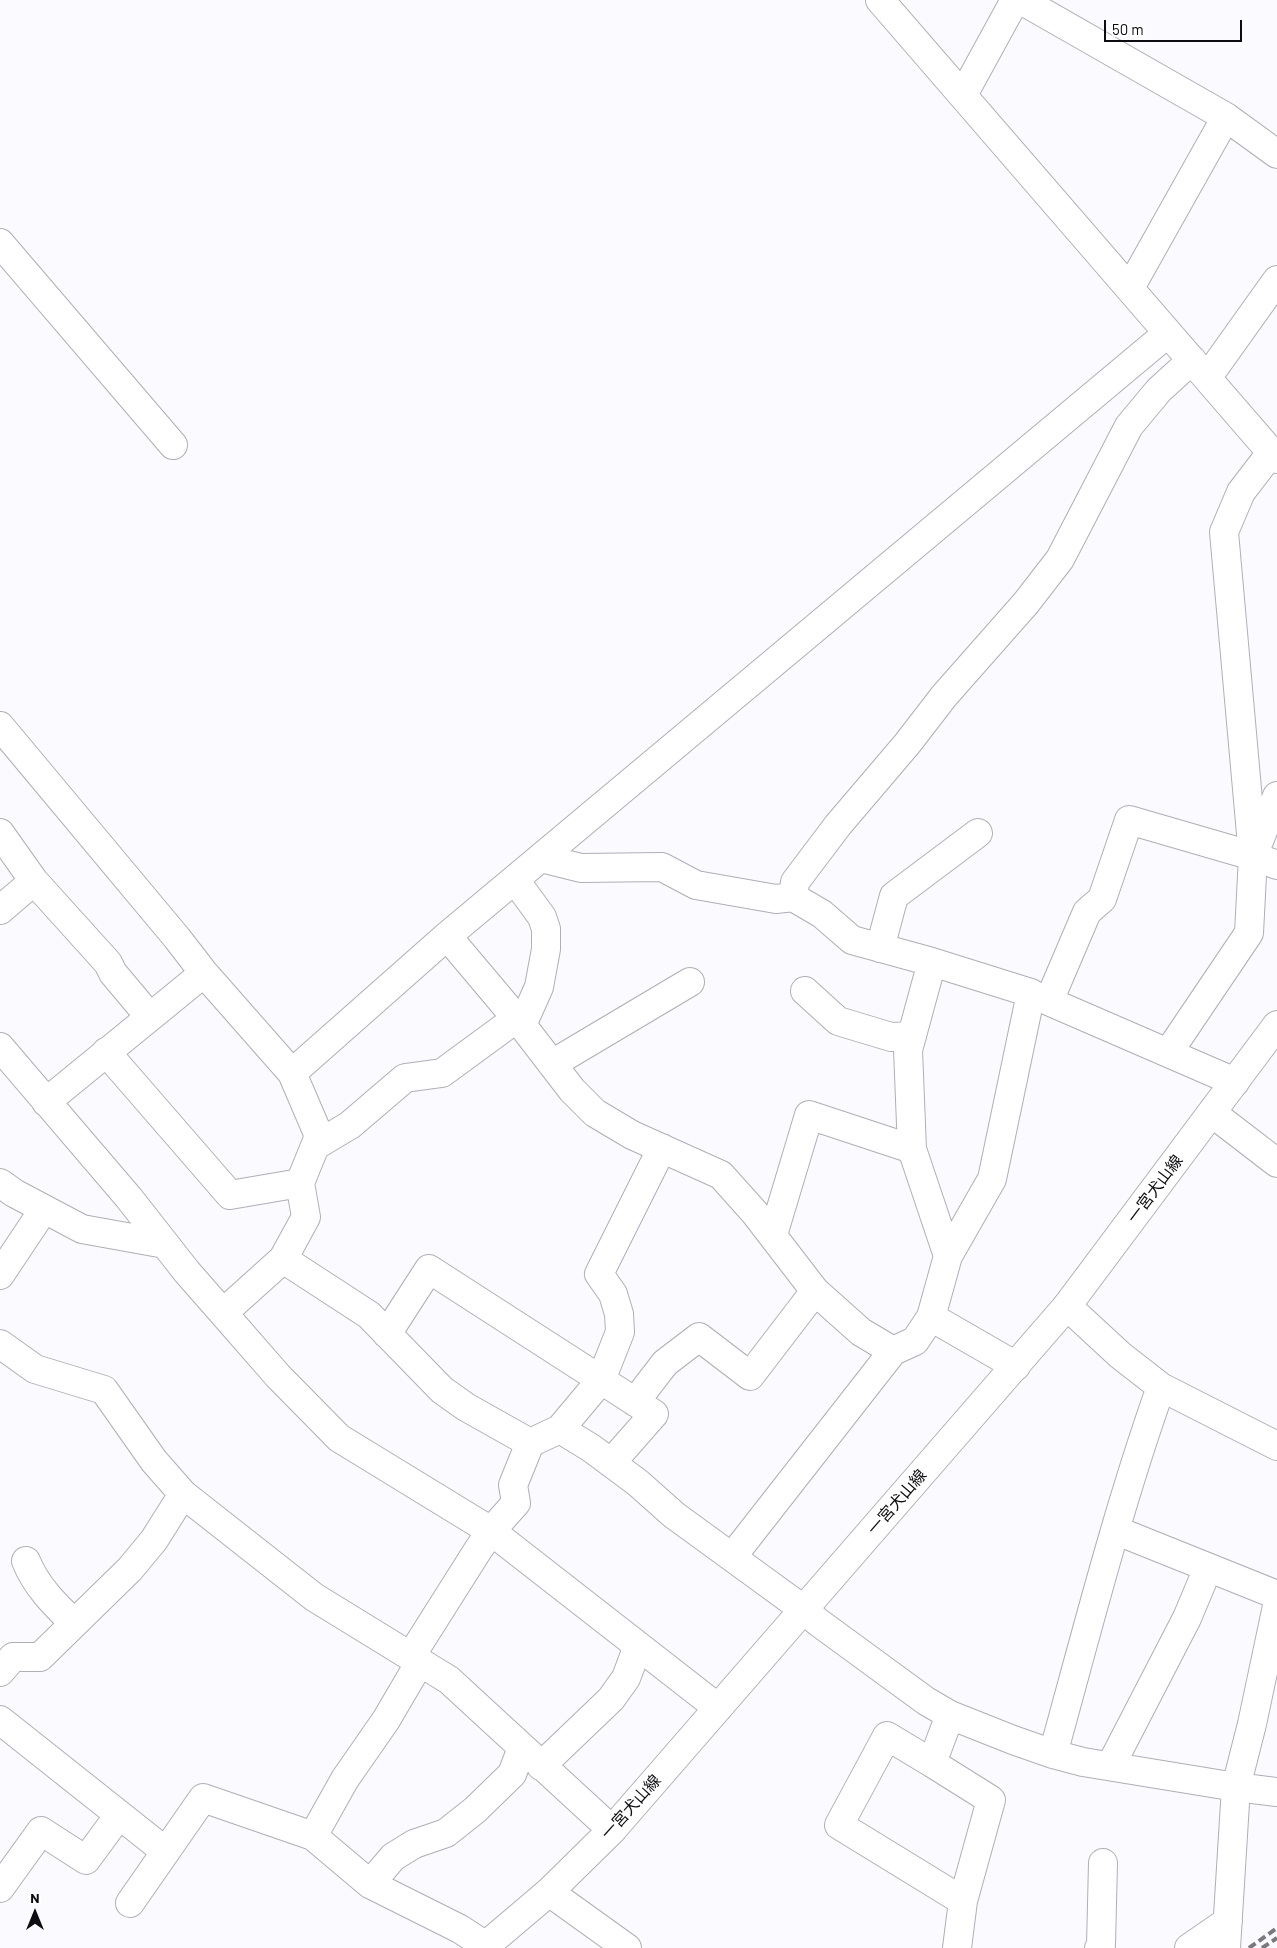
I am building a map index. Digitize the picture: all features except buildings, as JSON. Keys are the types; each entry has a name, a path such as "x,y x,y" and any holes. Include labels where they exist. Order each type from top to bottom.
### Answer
{"street":[{"path":"880,0 1274,456 1242,492 1224,532 1265,861"},
{"path":"963,95 1015,0"},
{"path":"1021,0 1226,117 1277,154"},
{"path":"1130,288 1226,117"},
{"path":"0,243 173,445"},
{"path":"793,897 795,882 838,825 907,744 944,696 1026,603 1060,559 1129,426 1159,390 1200,369 1277,280"},
{"path":"292,1073 447,936 1168,333"},
{"path":"0,726 177,938 204,974 292,1073 319,1136 300,1184 306,1217 283,1259 223,1313"},
{"path":"1168,1053 1250,933 1277,796"},
{"path":"732,1557 893,1351 915,1341 931,1317 948,1256 992,1179 1040,997 1087,912 1102,899 1129,820 1265,861"},
{"path":"880,948 894,896 978,832"},
{"path":"0,834 34,881 108,963 113,974 149,1016"},
{"path":"541,858 581,868 662,867 696,885 776,899 793,897 822,914 852,940 932,962 1040,997 1235,1082"},
{"path":"315,1146 350,1125 405,1078 442,1073 520,1021 539,987 546,949 546,929 542,917 515,880"},
{"path":"0,910 34,881"},
{"path":"447,936 520,1021 572,1090 595,1114 632,1135 721,1175 773,1235 815,1291 860,1332 893,1351"},
{"path":"932,962 908,1050 912,1149 948,1256"},
{"path":"46,1102 149,1016 204,974"},
{"path":"552,1064 690,982"},
{"path":"805,991 838,1021 891,1037 912,1036"},
{"name":"一宮犬山線","path":"484,1947 549,1892 612,1830 1016,1366 1067,1306 1235,1082 1275,1032"},
{"path":"0,1047 223,1313 278,1376 340,1438 491,1531 718,1708"},
{"path":"106,1052 230,1195 300,1184"},
{"path":"1212,1113 1277,1163"},
{"path":"773,1235 809,1115 912,1149"},
{"path":"313,1836 345,1779 386,1720 416,1659 491,1531 516,1503 513,1486 530,1443 560,1428 602,1380 620,1332 619,1314 613,1294 600,1274 662,1148"},
{"path":"0,1183 14,1193 82,1229 165,1244"},
{"path":"0,1275 44,1209"},
{"path":"283,1259 369,1315 442,1390 466,1407 530,1443"},
{"path":"387,1334 429,1269 654,1414 611,1463"},
{"path":"635,1402 664,1363 699,1337 750,1376 815,1291"},
{"path":"1067,1306 1120,1355 1161,1387 1277,1446"},
{"path":"931,1317 1016,1366"},
{"path":"0,1344 35,1369 104,1390 154,1461 183,1494 314,1596 449,1680 612,1830"},
{"path":"1053,1754 1115,1530 1140,1446 1161,1387"},
{"path":"560,1428 638,1483 674,1515 818,1622 926,1701 950,1715 1053,1754 1083,1762 1277,1792"},
{"path":"4,1658 40,1657 136,1562 154,1540 183,1494"},
{"path":"1115,1530 1277,1595"},
{"path":"26,1561 31,1574 47,1595 74,1623"},
{"path":"1111,1765 1187,1618 1208,1568"},
{"path":"1226,1948 1236,1787 1252,1724 1277,1606"},
{"path":"370,1884 393,1857 414,1844 446,1833 475,1810 531,1757 612,1698 626,1678 638,1646"},
{"path":"932,1763 950,1715"},
{"path":"0,1720 165,1851"},
{"path":"957,1948 963,1901 991,1800 887,1736 839,1825 963,1901"},
{"path":"130,1903 203,1798 313,1836 370,1884 469,1934 484,1947"},
{"path":"0,1888 41,1831 86,1860 118,1815"},
{"path":"1099,1948 1101,1945 1103,1863"},
{"path":"549,1892 627,1948"},
{"path":"1189,1948 1228,1921"}],"railway":[{"path":"1249,1948 1277,1928"},
{"path":"1262,1948 1277,1938"}]}
